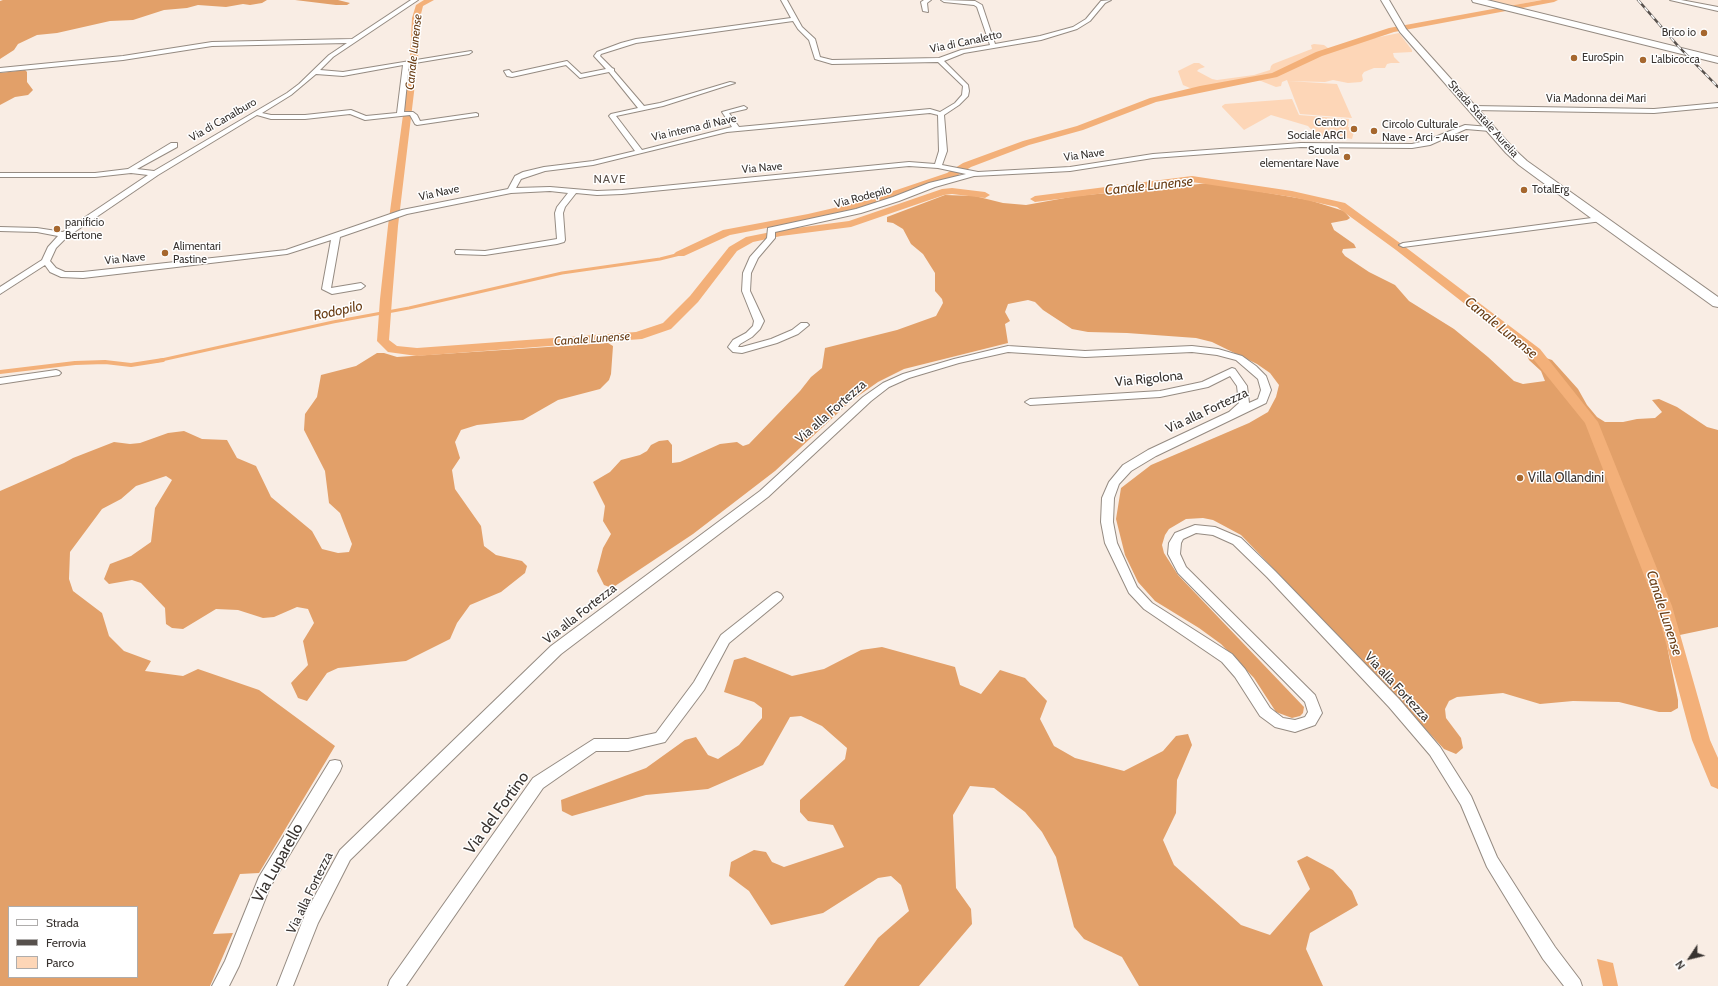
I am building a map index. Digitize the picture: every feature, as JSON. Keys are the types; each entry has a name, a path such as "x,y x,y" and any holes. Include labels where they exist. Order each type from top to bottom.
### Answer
{"main road":[{"name":"Strada Statale Aurelia","path":"1385,0 1402,28 1490,129 1523,163 1718,303"},
{"path":"1476,0 1718,60"}],"street":[{"name":"Via di Canalburo","path":"46,261 52,247 64,235 155,173 289,94 324,61 415,0"},
{"name":"Via di Canaletto","path":"784,0 800,28 812,39 817,58 832,62 940,60 963,51 1041,38 1075,28 1088,20 1106,1"},
{"path":"926,11 924,2 928,0"},
{"path":"944,0 975,3 980,6 993,46"},
{"path":"1673,0 1718,10"},
{"path":"643,109 612,70 597,54 604,50 623,44 794,19"},
{"path":"0,70 123,58 212,44 353,41"},
{"path":"314,72 343,74 469,52"},
{"path":"938,166 943,151 940,114 957,104 964,96 966,91 966,86 940,60"},
{"path":"507,71 509,75 512,75 567,63 580,76 612,70"},
{"path":"400,114 406,64"},
{"path":"640,152 612,116 614,114 682,100 717,86 732,83"},
{"name":"Via Madonna dei Mari","path":"1473,108 1677,110 1718,105"},
{"path":"737,129 725,112 744,108"},
{"path":"256,113 271,117 305,117 351,112 365,118 414,114 417,123 476,115"},
{"name":"Via interna di Nave","path":"511,191 518,178 544,169 594,163 710,134 737,129 923,112 940,114"},
{"name":"Via Nave","path":"46,261 53,270 64,275 222,260 287,252 387,216 511,191 550,189 622,192 909,164 938,166 978,174 1070,169 1159,155 1301,145 1412,146 1427,143 1465,127 1490,129"},
{"path":"131,171 132,168 174,145"},
{"path":"0,175 95,175 131,171 155,173"},
{"name":"Via Rodepilo","path":"804,325 795,332 774,341 742,350 736,350 733,347 734,343 757,327 759,321 758,315 746,291 747,273 754,257 764,247 771,236 771,230 858,211 960,176 978,174"},
{"path":"459,252 497,252 557,242 561,240 559,213 561,207 574,191"},
{"path":"1403,245 1600,219"},
{"path":"0,229 37,230 64,235"},
{"path":"336,235 326,289 332,291 362,286"},
{"path":"0,291 46,261"},
{"name":"Via alla Fortezza","path":"285,986 312,918 345,855 556,650 764,494 848,415 886,386 906,376 957,361 1008,349 1085,354 1120,354 1174,349 1199,349 1218,352 1238,358 1253,368 1263,378 1266,390 1262,401 1152,453 1127,468 1114,482 1108,498 1107,522 1111,543 1133,590 1148,606 1227,658 1240,674 1265,712 1280,723 1295,726 1310,721 1315,713 1310,699 1182,570 1174,554 1175,543 1179,536 1195,529 1214,530 1237,541 1271,574 1388,698 1435,751 1466,801 1492,862 1549,953 1574,986"},
{"name":"Via Rigolona","path":"1030,402 1160,394 1205,385 1232,371 1242,386 1244,404 1226,419"},
{"path":"0,381 56,373"},
{"name":"Via del Fortino","path":"396,986 538,783 594,745 628,744 660,738 699,686 725,639 777,597"},
{"name":"Via Luparello","path":"220,986 231,966 264,882 334,766"}],"green space":[{"path":"1485,0 1541,0 1511,6"},
{"path":"1399,33 1412,52 1393,53 1394,57 1400,63 1387,64 1385,68 1374,68 1364,72 1362,75 1363,80 1361,82 1348,83 1333,80 1325,82 1288,81 1337,84 1352,118 1300,114 1287,80 1282,82 1281,86 1276,87 1256,79 1190,88 1183,85 1178,71 1194,63 1199,63 1205,67 1197,71 1212,79 1217,80 1254,75 1270,70 1273,64 1312,49 1311,45 1314,44 1324,45 1332,51 1365,40"},
{"path":"1292,99 1299,115 1349,119 1348,127 1355,128 1352,139 1333,136 1317,136 1308,126 1271,115 1244,130 1222,107 1225,104"}],"shaded area":[{"path":"267,0 262,3 250,5 243,4 226,7 198,5 187,8 164,10 133,20 110,21 57,33 37,35 18,44 14,50 0,59 0,1"},
{"path":"295,0 338,0 350,3 347,5 336,5"},
{"path":"25,70 27,72 27,82 33,90 28,95 15,97 0,105 0,73"},
{"path":"1210,183 1309,200 1344,211 1350,218 1331,223 1334,230 1354,244 1356,248 1343,249 1342,252 1345,256 1369,272 1395,285 1409,301 1454,329 1514,381 1523,384 1545,381 1541,371 1529,360 1527,355 1534,354 1552,360 1578,389 1587,405 1597,417 1605,422 1623,422 1637,419 1655,418 1662,412 1652,400 1659,399 1677,407 1707,427 1718,430 1718,627 1675,636 1667,646 1678,700 1678,708 1671,712 1659,712 1619,702 1573,701 1540,704 1503,693 1457,697 1449,701 1445,709 1446,718 1461,738 1463,748 1456,754 1444,749 1356,654 1241,535 1213,520 1203,518 1186,519 1169,529 1165,535 1162,545 1164,553 1178,575 1304,707 1303,713 1300,716 1292,718 1276,712 1254,678 1221,644 1199,628 1155,601 1138,582 1125,555 1116,519 1121,488 1151,465 1249,423 1268,412 1276,397 1279,385 1270,373 1257,364 1212,342 1196,338 1088,332 1072,329 1043,310 1035,302 1028,300 1008,304 1005,312 1010,321 1005,324 1008,343 904,369 878,382 851,401 775,471 693,534 612,588 604,585 597,571 603,548 611,534 603,521 605,506 593,482 610,472 621,460 640,455 647,451 651,445 659,441 668,440 672,445 672,463 680,462 720,444 737,442 743,446 749,444 800,391 811,377 822,368 825,348 897,330 936,316 943,303 942,299 935,291 935,273 923,254 911,244 903,229 893,223 887,222 887,217 945,195 975,196 1003,203 1026,205 1076,196"},
{"path":"608,343 613,346 611,374 609,380 600,389 558,400 523,420 477,425 461,430 455,442 460,458 452,470 455,489 481,526 484,546 496,555 522,561 527,566 525,573 501,592 470,605 457,623 450,639 406,661 338,668 327,673 307,701 298,698 291,683 308,665 303,641 314,623 308,609 297,607 274,617 263,618 238,610 216,609 183,629 172,628 166,624 165,608 141,583 132,580 109,584 104,579 110,564 131,556 151,542 155,508 172,480 166,476 136,486 121,499 102,509 70,552 69,579 73,591 102,613 109,636 124,651 151,661 145,671 183,676 198,669 259,690 335,746 259,873 240,874 213,934 233,933 210,986 0,986 0,491 73,458 114,442 130,444 140,443 168,433 184,431 202,439 227,440 237,458 256,466 271,497 312,531 322,549 338,553 349,552 352,544 340,513 329,503 325,471 304,430 305,414 317,397 321,375 356,366 377,353 384,353 397,357"},
{"path":"882,647 955,667 960,685 981,694 1000,670 1025,678 1047,701 1040,719 1054,746 1075,758 1124,771 1163,751 1176,736 1188,734 1192,745 1177,780 1176,813 1163,840 1174,865 1241,925 1270,935 1310,889 1297,861 1307,856 1333,870 1352,891 1358,905 1310,933 1306,949 1323,986 1139,986 1122,957 1084,939 1074,927 1056,857 1042,832 1025,812 994,788 970,786 953,815 956,888 971,909 972,924 919,986 844,986 878,938 909,911 901,885 891,876 878,878 823,913 771,925 749,891 729,876 731,862 754,850 766,852 772,862 784,867 844,847 833,825 808,821 800,812 800,800 845,759 847,748 822,726 801,716 790,717 763,765 708,789 646,795 572,816 562,811 561,800 646,768 685,740 696,737 708,755 718,759 739,745 762,718 762,708 754,702 724,692 734,660 745,657 792,676 824,669 861,650"},
{"path":"1597,959 1613,963 1618,986 1603,986"}],"waterway":[{"name":"Canale Lunense","path":"408,111 414,59 416,18 420,5 430,0"},
{"path":"680,254 727,232 808,217 867,203 951,175 967,165 1026,143 1080,128 1153,100 1200,89 1274,75 1319,54 1392,30 1554,0"},
{"name":"Canale Lunense","path":"408,115 393,226 383,341 393,349 417,352 638,336 667,326 694,299 733,249 750,239 781,233 851,224 942,192 952,191 985,195"},
{"name":"Canale Lunense","path":"1035,199 1192,179 1292,194 1341,205 1400,248 1535,352 1591,422 1664,606 1701,740 1718,780"},
{"name":"Rodopilo","path":"158,361 333,322 409,308 562,273 660,259 680,254"},
{"name":"Rodopilo","path":"158,361 163,360"},
{"name":"Rodopilo","path":"0,372 75,363 105,362 131,365 158,361"}],"railway":[{"path":"1638,0 1679,47 1718,87"}],"place":[{"name":"Brico io","path":"1704,33"},
{"name":"EuroSpin","path":"1574,58"},
{"name":"L'albicocca","path":"1643,60"},
{"name":"Centro Sociale ARCI","path":"1354,129"},
{"name":"Circolo Culturale Nave - Arci - Auser","path":"1374,131"},
{"name":"Scuola elementare Nave","path":"1347,157"},
{"name":"TotalErg","path":"1524,190"},
{"name":"panificio Bertone","path":"57,229"},
{"name":"Alimentari Pastine","path":"165,253"},
{"name":"Villa Ollandini","path":"1520,478"}],"district":[{"name":"NAVE","path":"610,179"}]}
